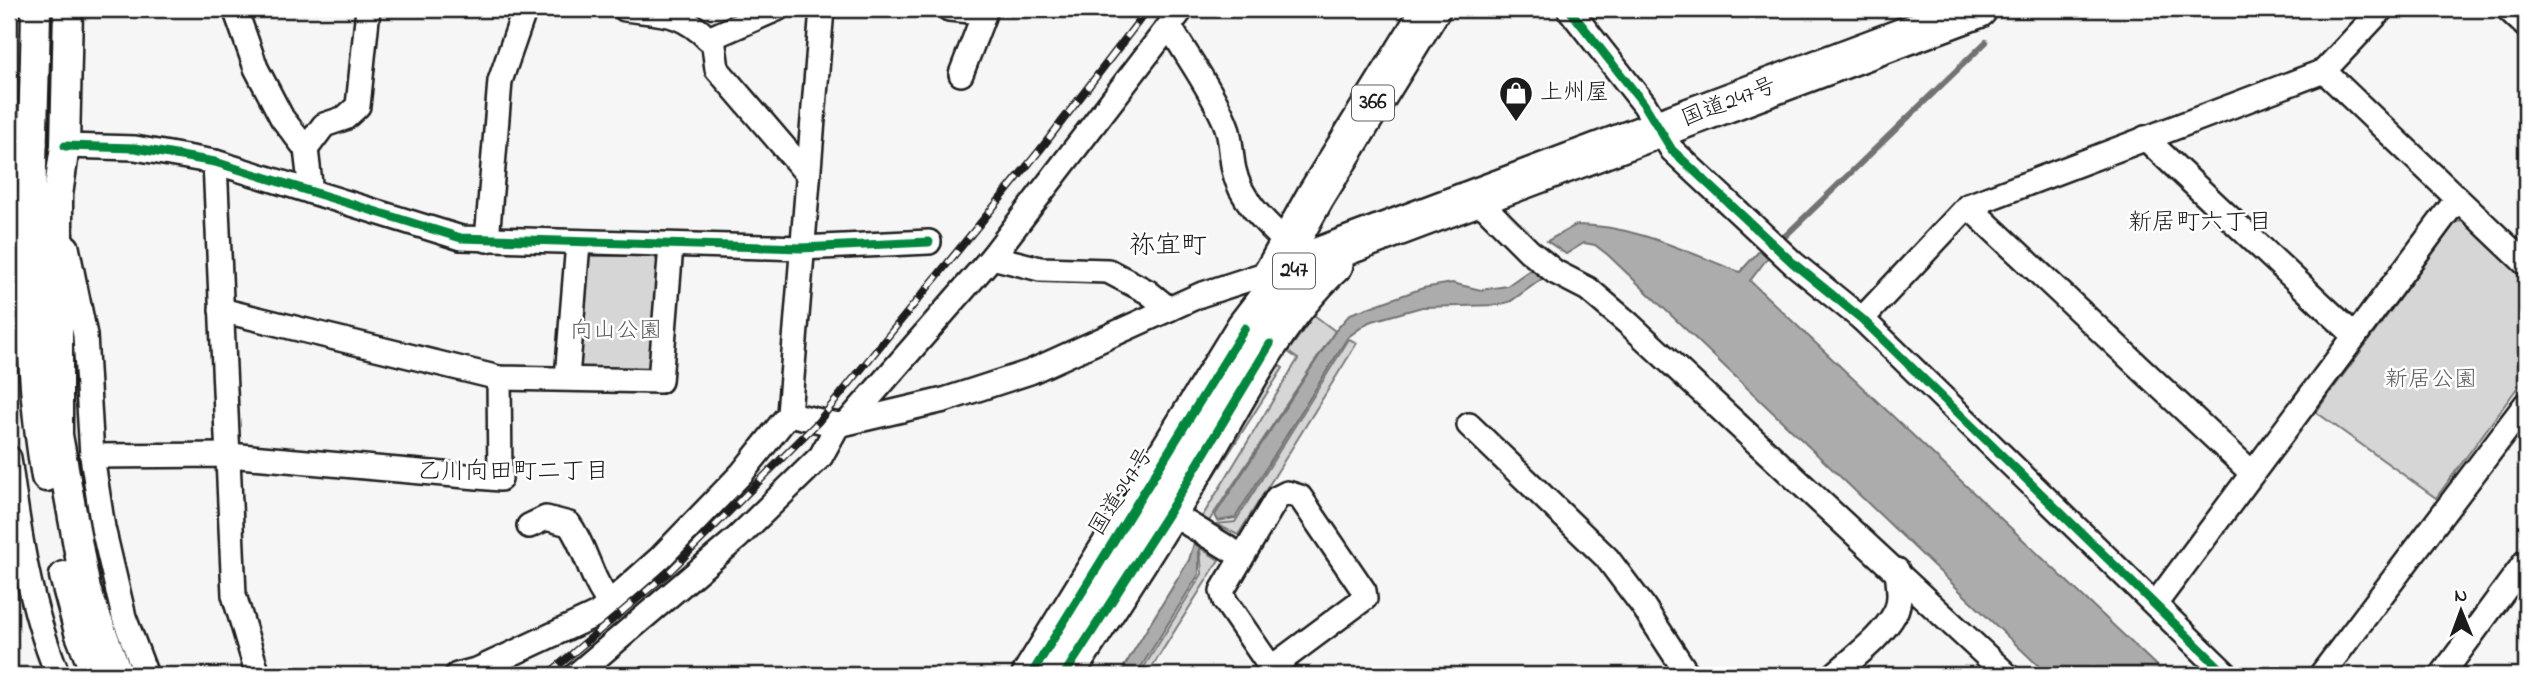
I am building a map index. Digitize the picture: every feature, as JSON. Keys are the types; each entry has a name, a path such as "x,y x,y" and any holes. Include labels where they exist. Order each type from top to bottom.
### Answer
{"highway":[{"name":"366","path":"1257,336 1315,197 1431,9"},
{"name":"国道247号","path":"1288,259 1363,242 1477,199 1659,130 1925,18 1978,9"},
{"name":"国道247号","path":"1031,675 1257,336 1363,242"},
{"name":"国道247号","path":"1064,675 1182,520 1257,336"}],"street":[{"path":"36,9 22,144 31,223 34,410 65,580 90,630 118,675"},
{"path":"68,9 65,146 58,195 58,435 86,590 96,675"},
{"path":"235,9 256,68 282,118 306,149 311,192"},
{"path":"306,149 324,125 345,118 358,106 368,9"},
{"path":"486,240 500,81 525,9"},
{"path":"625,9 681,18 692,22 708,39 777,9"},
{"path":"457,675 479,669 585,620 610,603 660,558 742,473 789,414 822,9"},
{"path":"950,9 984,10 961,74"},
{"path":"1569,9 1644,104 1672,150 1793,263 1863,319 2227,675"},
{"path":"1863,319 1968,206 2324,71 2382,9"},
{"path":"2508,9 2526,26"},
{"path":"576,675 737,538 821,456 843,423 992,257 1176,18 1225,120 1232,142 1234,170 1244,193 1288,259 1200,295 1030,372 944,400 843,423 789,414"},
{"path":"713,38 717,69 808,175"},
{"path":"2324,71 2526,264"},
{"path":"2145,138 2355,336"},
{"path":"65,146 135,148 215,163 461,238 801,248 929,242"},
{"path":"215,163 234,595 258,675"},
{"path":"58,195 85,335 92,456 103,528 124,617 146,675"},
{"path":"2156,603 2457,198"},
{"path":"1477,199 1555,272 1588,289 1629,324 2007,675"},
{"path":"1968,206 2252,473"},
{"path":"9,337 31,223"},
{"path":"567,379 578,243"},
{"path":"220,310 499,378 660,381 671,246"},
{"path":"992,257 1040,269 1108,271 1149,292 1169,309"},
{"path":"92,456 229,455 500,479 499,378"},
{"path":"2321,675 2526,404"},
{"path":"1469,425 1607,558 1643,606 1688,675"},
{"path":"9,458 22,560 36,612 58,675"},
{"path":"1287,493 1300,497 1364,591 1361,603 1273,672 1225,601 1223,584 1277,498 1287,493"},
{"path":"530,526 554,517 569,524 586,550 597,587 610,603"},
{"path":"1182,520 1241,556"},
{"path":"2442,675 2526,561"},
{"path":"1833,675 1869,643 1895,612 1900,593 1897,570"}],"green space":[{"name":"新居公園","path":"2464,221 2526,281 2526,376 2436,498 2316,412 2456,222"},
{"name":"向山公園","path":"590,256 654,256 658,262 652,364 646,369 583,369 576,363 585,260"},
{"path":"1314,315 1335,331 1209,521 1202,517 1298,359 1288,352"},
{"path":"1349,339 1357,343 1238,535 1216,524 1235,522"},
{"path":"1277,364 1283,368 1192,511 1187,508"},
{"path":"1200,548 1219,560 1147,675 1139,675 1202,574"}],"shaded area":[{"path":"1576,225 1598,226 1640,235 1740,272 1761,249 1769,256 1750,281 2166,675 2048,675 1608,255 1595,245 1584,243 1566,254 1547,241"},
{"path":"1534,267 1543,278 1511,301 1499,305 1422,307 1369,322 1348,337 1235,518 1218,521 1215,515 1336,330 1350,314 1423,288 1452,283 1481,290 1507,286"},
{"path":"1194,543 1199,547 1199,574 1136,675 1119,675 1189,560"}],"waterway":[{"path":"1779,242 1986,42"}],"railway":[{"path":"547,675 670,571 818,422 1040,150 1148,9"}],"cycle path":[{"path":"1569,9 1644,104 1672,150 1793,263 1862,319 2227,675"},
{"path":"65,146 135,148 215,162 461,238 801,248 929,242"},
{"path":"1031,675 1245,328"},
{"path":"1064,675 1169,512 1270,344"}],"place":[{"name":"上州屋","path":"1516,123"}],"district":[{"name":"新居町六丁目","path":"2200,223"},
{"name":"祢宜町","path":"1168,247"},
{"name":"乙川向田町二丁目","path":"513,472"}]}
